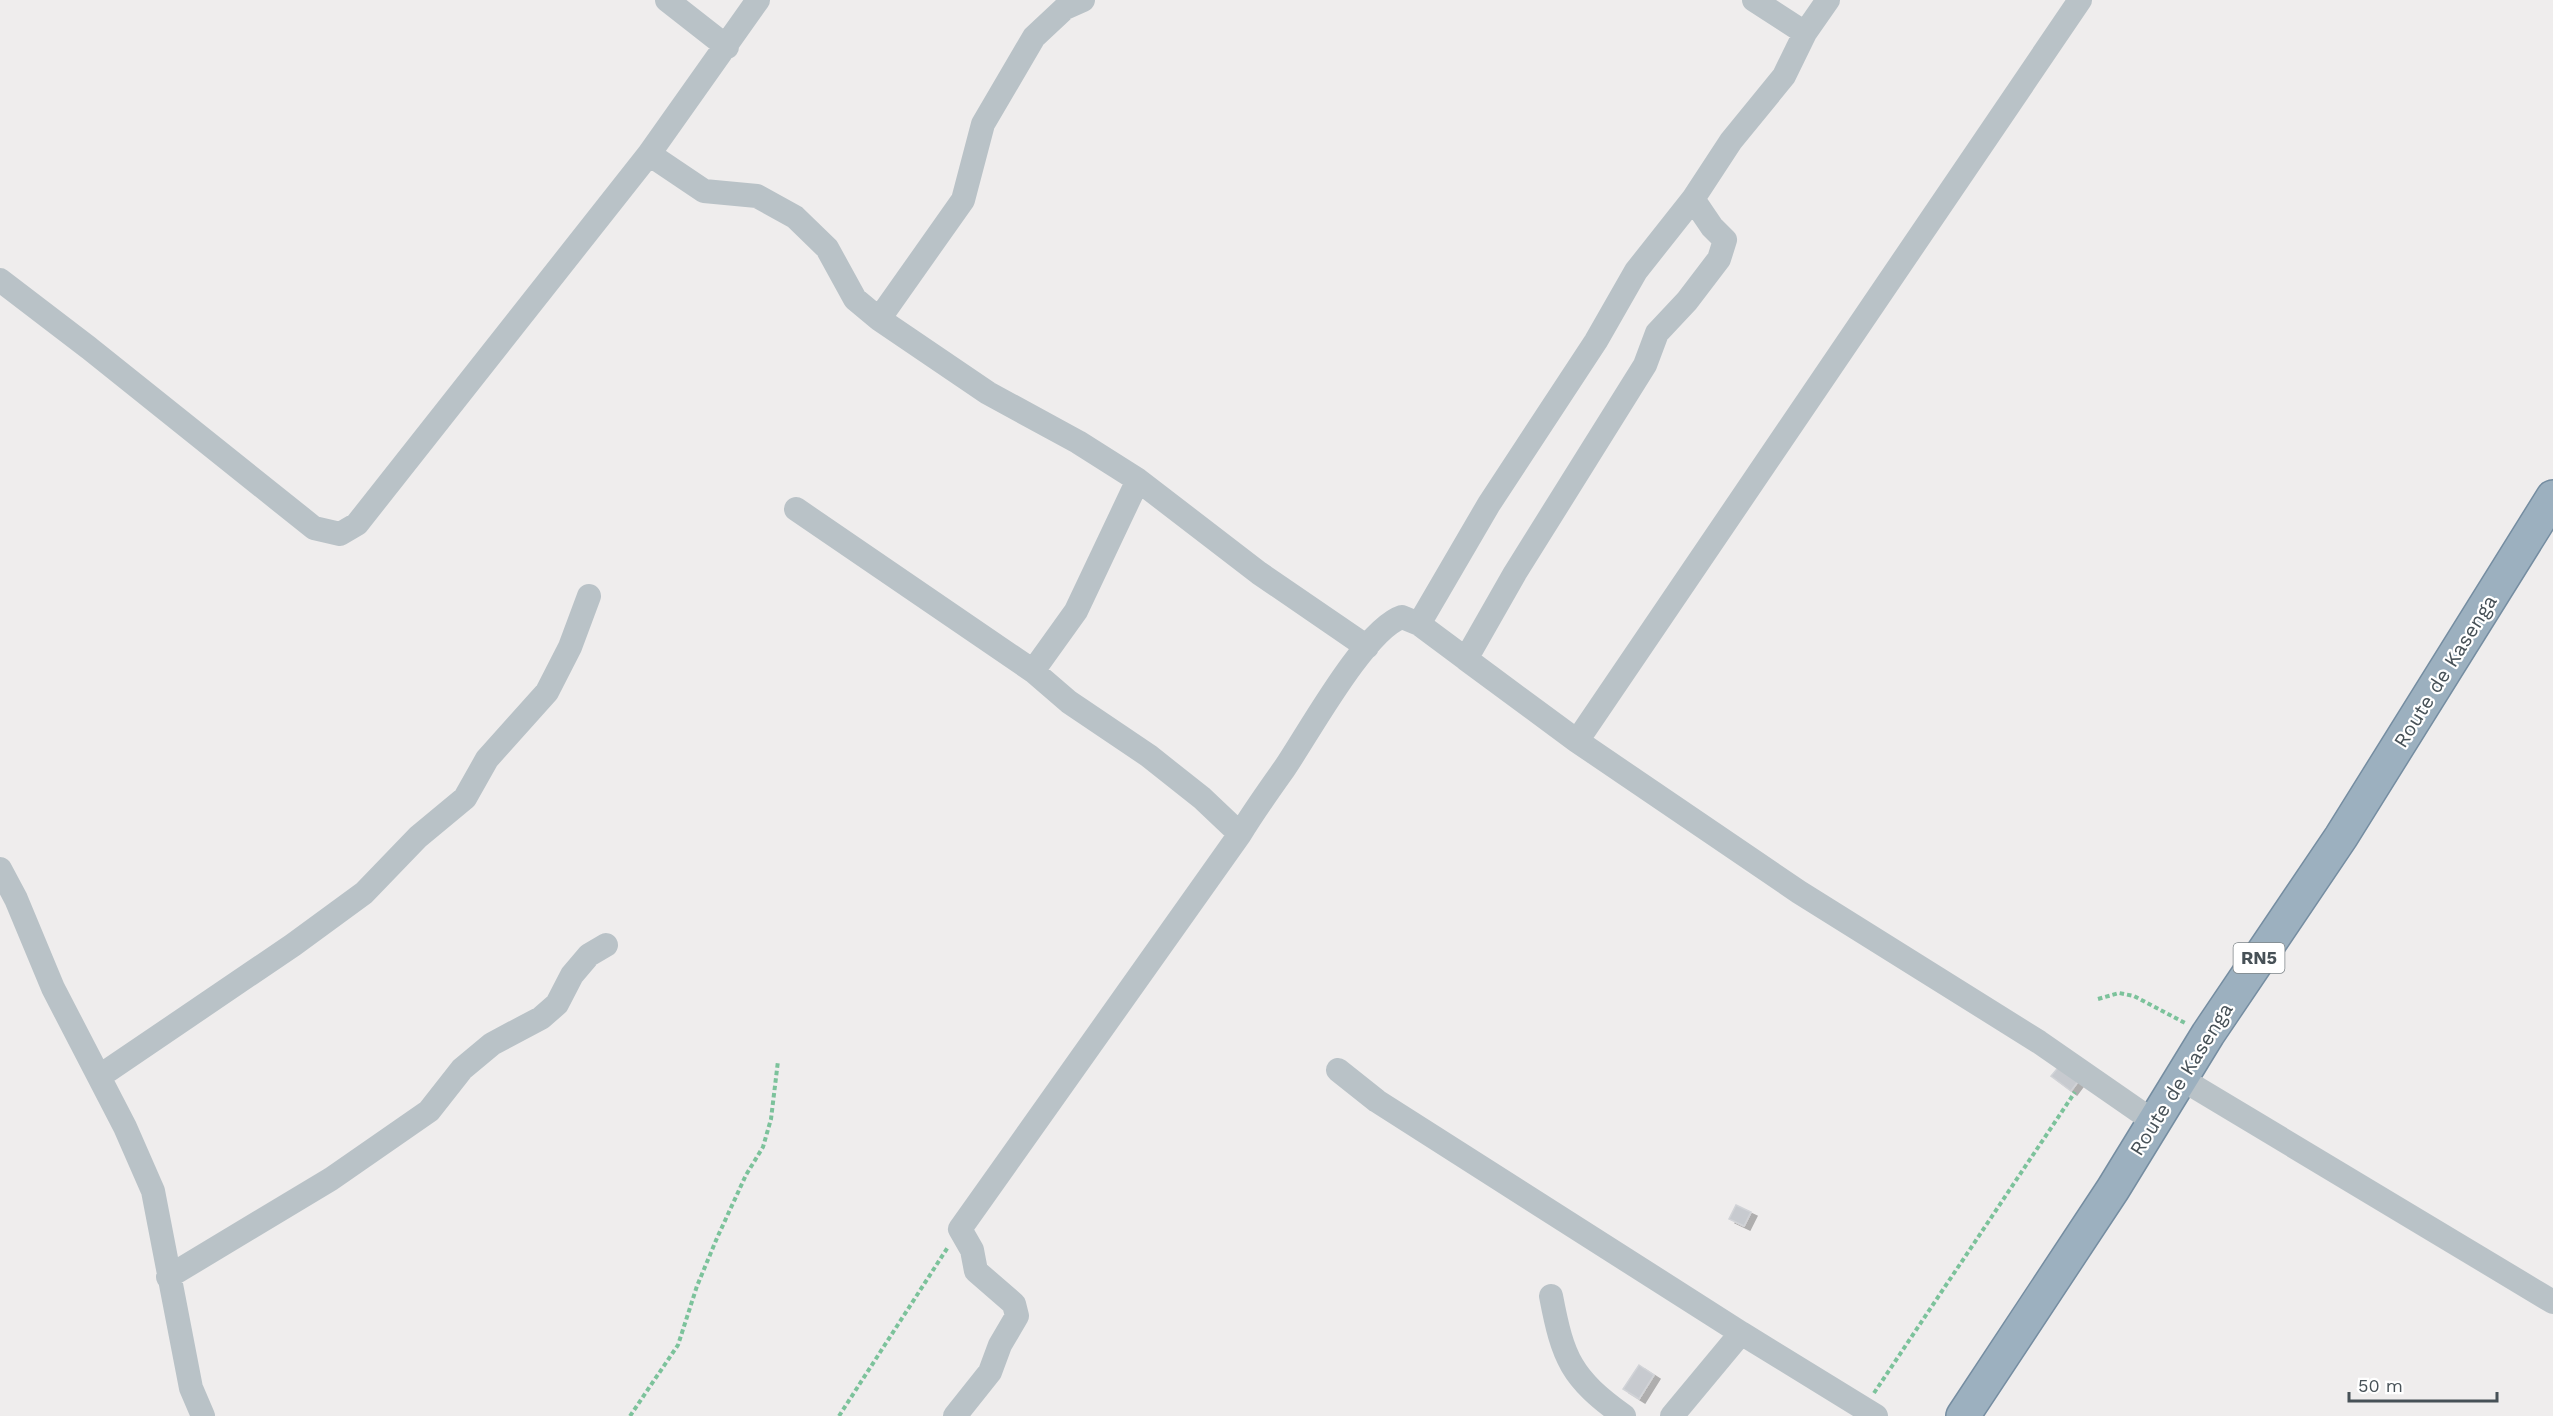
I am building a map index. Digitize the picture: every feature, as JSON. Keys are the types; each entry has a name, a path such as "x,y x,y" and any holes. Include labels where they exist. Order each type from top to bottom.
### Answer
{"highway":[{"name":"Route de Kasenga","path":"1963,1416 2113,1189 2208,1034 2341,837 2553,498"}],"street":[{"path":"667,0 727,47"},
{"path":"0,280 314,528 340,534 357,524 649,154 727,47 758,0"},
{"path":"879,320 963,200 983,124 1034,36 1065,8 1083,0"},
{"path":"1754,0 1805,33"},
{"path":"1419,624 1489,504 1596,341 1636,271 1693,199 1731,141 1784,76 1805,33 1827,0"},
{"path":"1577,741 2080,0"},
{"path":"649,154 704,190 757,196 795,217 826,248 855,299 879,320 988,393 1087,447 1138,480 1259,573 1367,646"},
{"path":"1466,659 1515,573 1645,365 1657,333 1687,302 1719,260 1725,240 1712,227 1693,199"},
{"path":"1033,670 1076,611 1138,480"},
{"path":"796,509 1033,670 1070,702 1110,727 1158,763 1202,798 1240,834"},
{"path":"100,1076 293,945 364,893 418,837 465,798 487,759 547,692 562,666 589,596"},
{"path":"954,1416 990,1372 1000,1346 1017,1316 1014,1304 976,1270 972,1250 960,1229 1240,834 1262,798 1367,646 1393,620 1402,617 1419,624 1577,741 1799,892 2039,1042 2085,1077 2153,1121"},
{"path":"0,869 16,899 53,988 100,1076 153,1191 191,1388 204,1416"},
{"path":"168,1277 331,1179 429,1111 462,1069 492,1044 541,1018 557,1004 572,975 589,955 606,945"},
{"path":"1338,1070 1377,1101 1869,1413"},
{"path":"2180,1078 2553,1302"},
{"path":"1551,1296 1566,1358 1580,1381 1624,1416"},
{"path":"1672,1416 1741,1333"}],"path":[{"path":"2098,999 2119,993 2134,996 2208,1034"},
{"path":"630,1416 678,1345 697,1286 717,1238 746,1175 763,1147 771,1119 778,1061"},
{"path":"1869,1413 2085,1077"},
{"path":"839,1416 960,1229"}],"building":[{"path":"2061,1064 2080,1079 2071,1091 2051,1076"},
{"path":"1736,1205 1751,1212 1744,1226 1729,1219"},
{"path":"1639,1365 1654,1375 1639,1399 1623,1389"}]}
